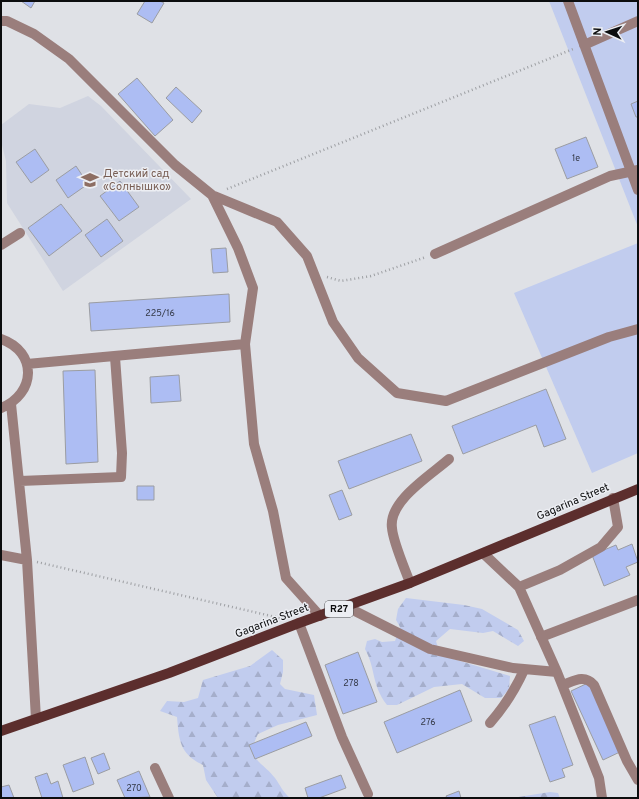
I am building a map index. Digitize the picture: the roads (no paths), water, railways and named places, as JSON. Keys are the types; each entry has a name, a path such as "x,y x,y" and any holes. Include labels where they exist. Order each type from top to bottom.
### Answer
{"main road":[{"name":"Gagarina Street","path":"1,731 169,673 299,623 347,607 484,554 613,498 638,489"}],"street":[{"path":"568,1 634,171 638,190"},
{"path":"1,21 7,21 34,34 70,59 174,166 212,195 277,222 307,256 333,322 358,358 397,392 446,401 609,337 638,329"},
{"path":"584,45 638,21"},
{"path":"435,254 610,176 634,171"},
{"path":"212,195 238,248 253,288 245,344 254,444 273,512 286,578 320,616"},
{"path":"1,245 20,233"},
{"path":"1,339 17,347 27,364 28,373 25,386 18,398 11,404 1,408"},
{"path":"27,364 245,344"},
{"path":"20,481 121,478 122,453 114,357"},
{"path":"11,404 27,560 36,719"},
{"path":"410,583 392,527 394,511 404,497 449,459"},
{"path":"519,587 560,570 601,547 618,527 613,498"},
{"path":"484,554 519,587 563,686 599,778 602,798"},
{"path":"1,555 27,560"},
{"path":"542,637 638,600"},
{"path":"347,607 430,649 524,670 557,672"},
{"path":"299,623 342,737 368,794"},
{"path":"490,723 514,690 524,670"},
{"path":"563,686 584,679 589,680 594,685 627,761 638,780"},
{"path":"155,768 169,798"}],"place":[{"name":"Детский сад «Солнышко»","path":"90,180"}]}
